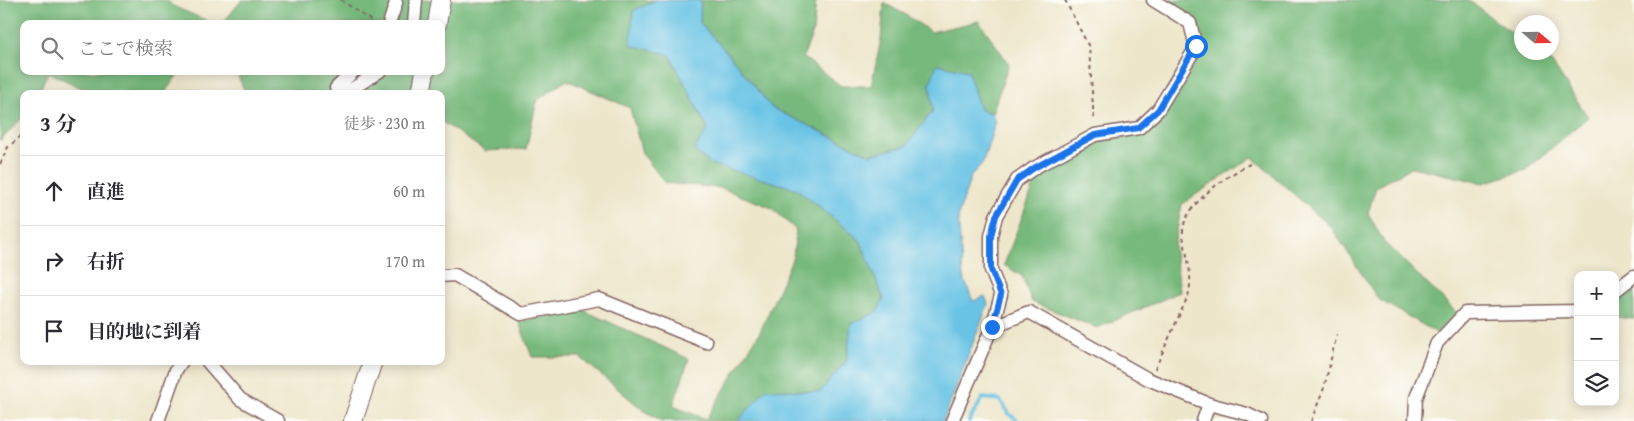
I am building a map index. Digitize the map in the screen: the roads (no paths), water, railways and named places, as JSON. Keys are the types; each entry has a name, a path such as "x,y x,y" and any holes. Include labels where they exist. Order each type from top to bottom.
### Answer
{"main road":[{"path":"438,20 441,0"},
{"path":"422,90 424,75"},
{"path":"354,421 372,365"}],"street":[{"path":"390,20 396,3 395,0"},
{"path":"414,20 416,0"},
{"path":"952,421 992,327 1001,295 991,270 991,236 996,216 1017,180 1034,168 1095,135 1138,128 1158,110 1196,46 1190,23 1153,0"},
{"path":"337,90 336,88 350,75"},
{"path":"351,90 374,75"},
{"path":"445,276 455,275 521,314 599,300 706,342"},
{"path":"1619,288 1634,276"},
{"path":"1415,421 1416,398 1437,343 1465,313 1574,311"},
{"path":"992,327 1029,312 1150,380 1209,404 1247,414 1261,421"},
{"path":"158,421 179,365"},
{"path":"210,365 240,399 278,421"},
{"path":"1203,421 1209,404"}],"water":[{"path":"656,0 701,0 700,23 731,57 772,108 870,155 906,146 933,111 930,83 937,64 968,71 980,110 992,113 995,123 983,162 971,176 958,216 963,277 973,301 985,296 988,304 943,421 738,421 766,389 820,392 847,360 851,324 877,312 884,299 860,240 797,189 710,164 694,150 708,129 670,55 631,45 633,11"}],"waterway":[{"path":"969,421 983,398 1000,400 1009,414 1018,421"}]}
